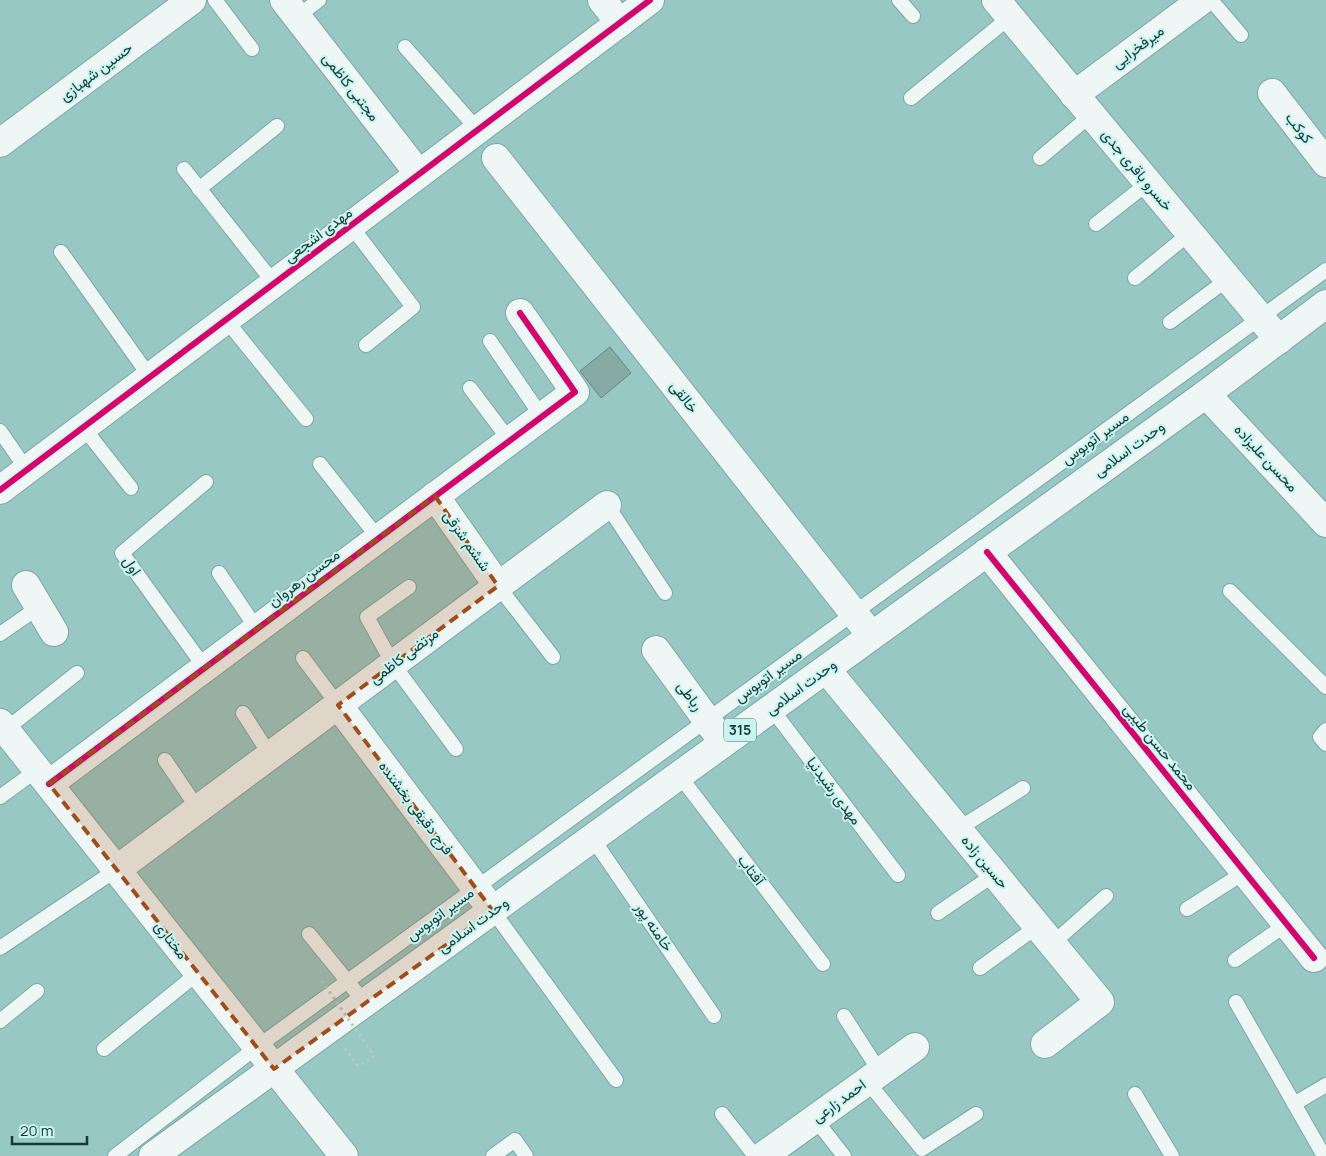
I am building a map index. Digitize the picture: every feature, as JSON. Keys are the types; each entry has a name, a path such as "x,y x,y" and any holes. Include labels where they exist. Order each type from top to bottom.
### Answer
{"street":[{"name":"حسین شهبازی","path":"0,144 192,0"},
{"path":"602,0 620,23"},
{"name":"مهدی اشجعی","path":"0,490 650,0"},
{"name":"میرفخرایی","path":"1083,105 1202,0"},
{"name":"مجتبی کاظمی","path":"290,8 419,174"},
{"name":"خسرو باقری جدی","path":"1003,8 1278,340"},
{"name":"کوکب","path":"1272,93 1326,163"},
{"name":"خالقی","path":"496,158 871,635"},
{"name":"محسن رهروان","path":"43,777 205,668 575,392 520,313"},
{"name":"وحدت اسلامی","path":"153,1156 593,839 723,742 1278,340 1322,313"},
{"name":"محسن علیزاده","path":"1206,394 1326,523"},
{"name":"ششم شرقی","path":"436,496 498,586"},
{"name":"مرتضی کاظمی","path":"116,870 607,506"},
{"name":"محمد حسن طیبی","path":"987,552 1314,958"},
{"path":"33,596 54,632"},
{"name":"رباطی","path":"656,650 723,742"},
{"name":"حسین زاده","path":"826,669 1100,1002 1045,1044"},
{"name":"فرج دقیقی بخشنده","path":"338,705 493,911"},
{"name":"مختاری","path":"3,726 344,1156"},
{"name":"احمد زارعی","path":"763,1156 915,1047"}],"lane":[{"path":"215,0 252,49"},
{"path":"290,8 319,0"},
{"path":"899,0 913,16"},
{"path":"1211,0 1241,35"},
{"path":"911,98 1003,8"},
{"path":"405,47 478,130"},
{"path":"1040,158 1083,105"},
{"path":"199,189 277,126"},
{"path":"184,169 274,283"},
{"path":"1096,224 1148,183"},
{"path":"351,226 413,307 366,345"},
{"path":"1135,278 1190,233"},
{"path":"61,252 150,377"},
{"name":"مسیر اتوبوس","path":"115,1156 257,1047 1326,270"},
{"path":"1170,322 1228,279"},
{"path":"226,320 306,419"},
{"path":"490,340 542,417"},
{"path":"470,388 510,441"},
{"path":"83,428 131,488"},
{"path":"0,431 27,470"},
{"path":"320,464 378,539"},
{"name":"اول","path":"205,668 122,553 206,482"},
{"name":"مرتضی کاظمی","path":"607,506 665,593"},
{"path":"218,573 257,629"},
{"path":"498,586 553,657"},
{"path":"410,587 367,617 393,664 456,749"},
{"path":"1230,591 1326,687"},
{"path":"0,634 33,596"},
{"path":"303,658 338,705"},
{"path":"3,726 77,673"},
{"name":"مهدی رشیدنیا","path":"771,708 898,875"},
{"path":"243,713 270,755"},
{"path":"1326,730 1320,737 1326,744"},
{"path":"165,760 198,809"},
{"name":"آفتاب","path":"679,775 824,964"},
{"path":"0,797 43,777"},
{"path":"958,829 1023,788"},
{"name":"خامنه پور","path":"593,839 714,1016"},
{"path":"0,948 116,870"},
{"path":"1187,909 1245,872"},
{"path":"938,913 995,874"},
{"path":"980,968 1045,935 1106,896"},
{"path":"493,911 616,1080"},
{"path":"1235,960 1287,924"},
{"path":"309,934 365,1003"},
{"path":"104,1049 198,973"},
{"path":"0,1021 37,991"},
{"path":"1236,1002 1324,1156"},
{"path":"844,1016 873,1077 922,1149 976,1114"},
{"path":"1294,1104 1326,1085"},
{"path":"1135,1094 1172,1156"},
{"path":"722,1114 755,1156"},
{"path":"815,1119 844,1156"},
{"path":"493,1156 515,1140 526,1156"}],"path":[{"path":"322,981 374,1056 358,1066"}],"highlighted area":[{"path":"435,496 498,586 338,705 493,911 274,1069 49,784"}],"building":[{"path":"610,347 631,373 601,398 580,371"}],"cycle path":[{"path":"0,490 650,0"},
{"path":"49,784 575,392 520,313"},
{"path":"987,552 1314,958"}]}
